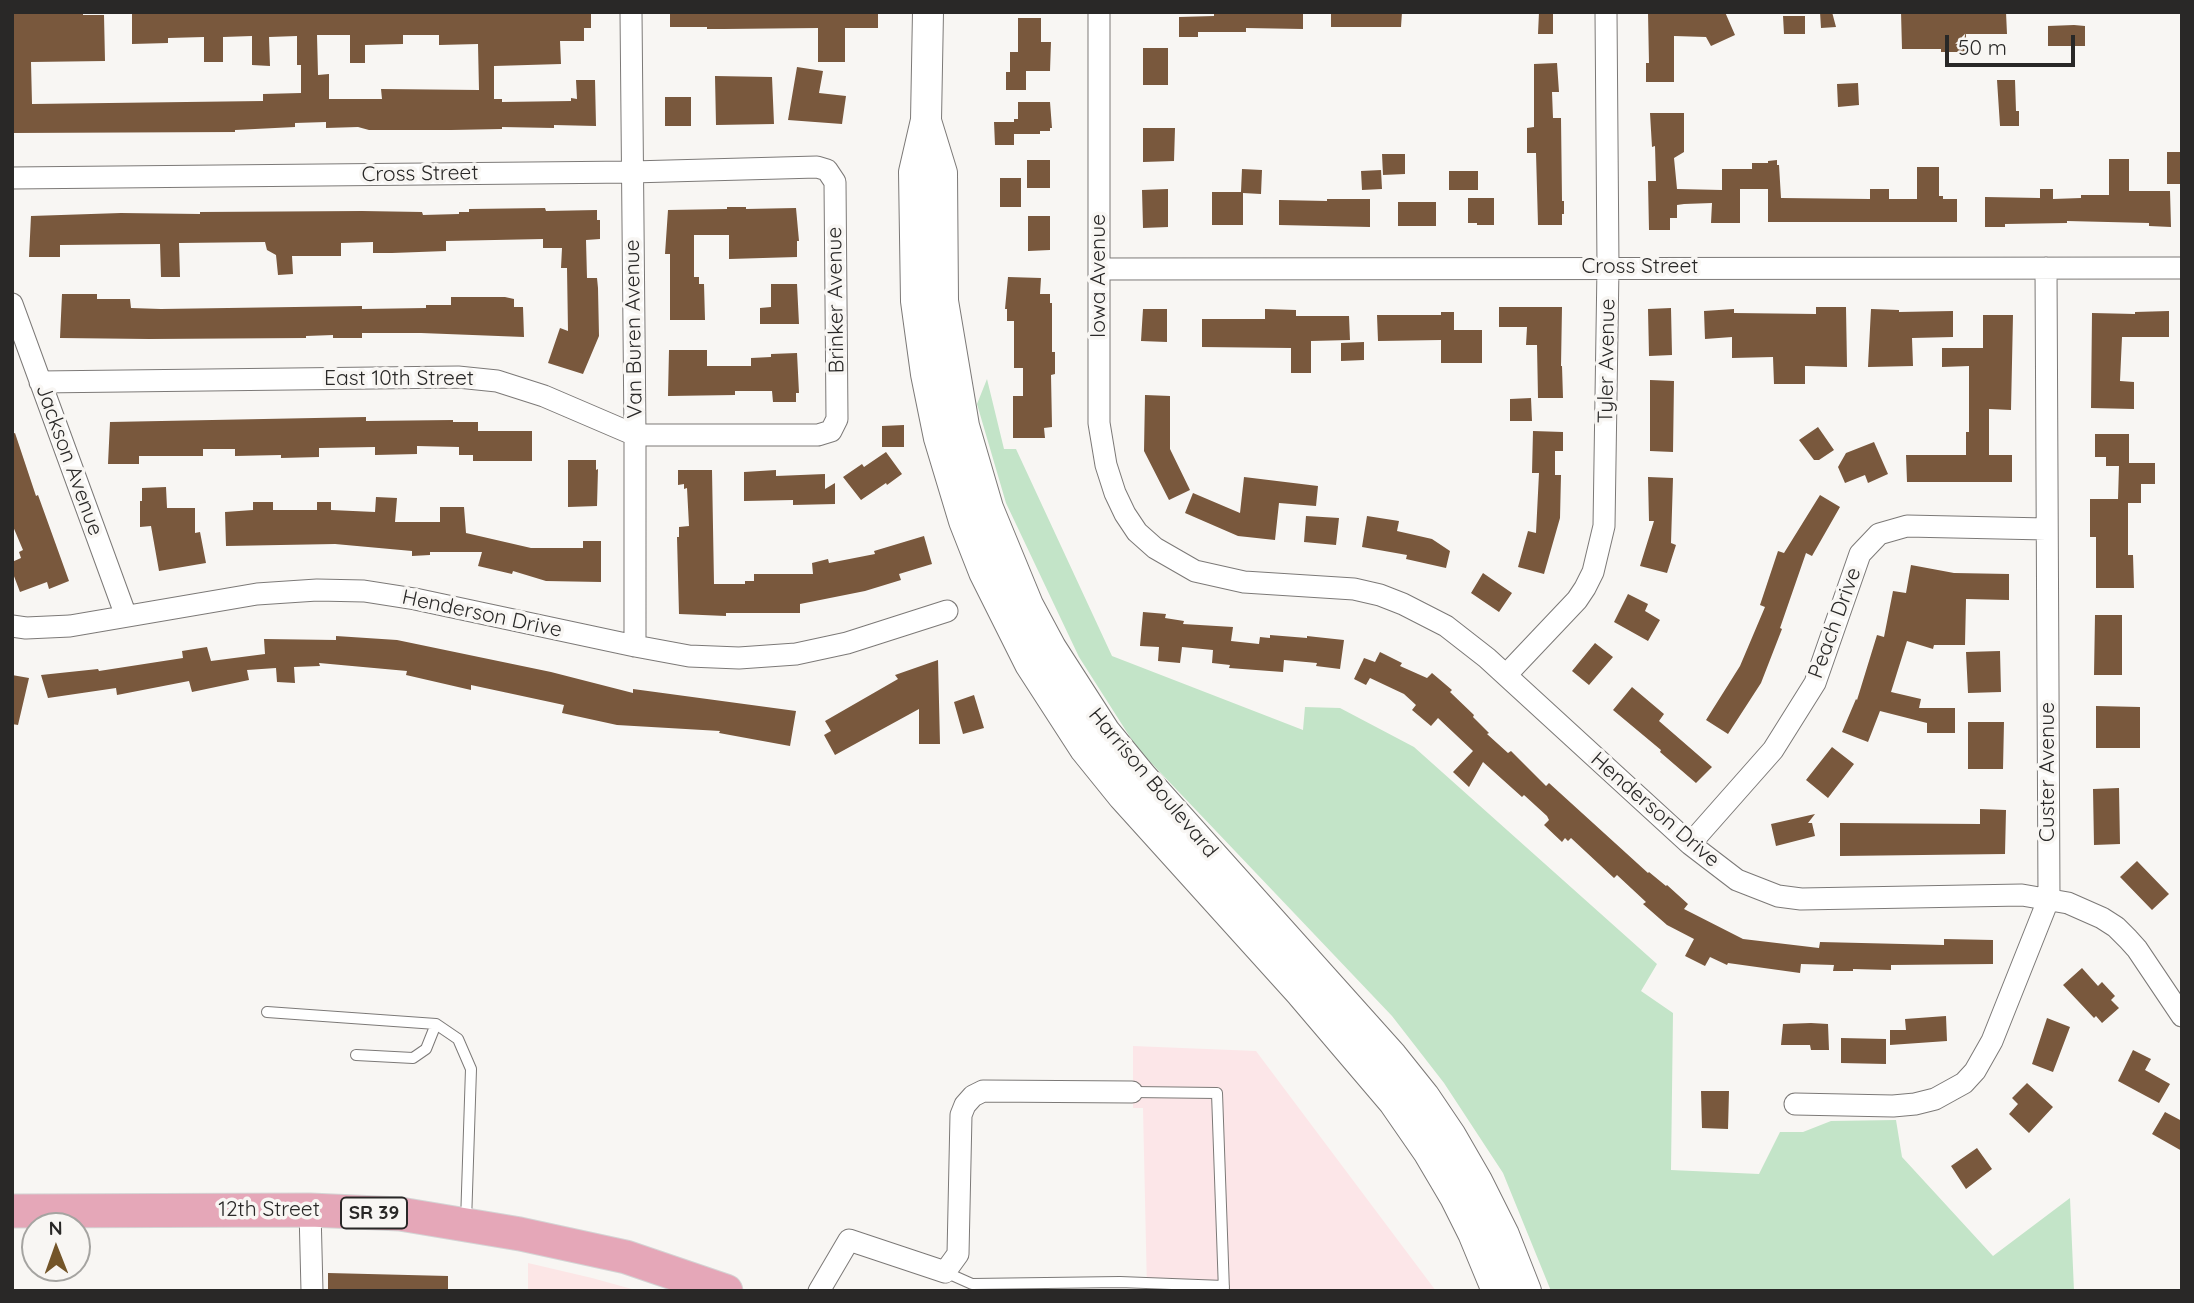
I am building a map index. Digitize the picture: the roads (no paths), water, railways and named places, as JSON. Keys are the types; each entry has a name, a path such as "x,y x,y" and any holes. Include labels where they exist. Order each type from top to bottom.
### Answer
{"main road":[{"name":"Harrison Boulevard","path":"928,12 926,120 914,172 916,301 926,374 939,438 964,521 984,572 1030,664 1085,749 1123,796 1301,993 1393,1101 1455,1197 1497,1291"},
{"name":"Harrison Boulevard","path":"926,120 942,173 943,301 964,426 988,508 1028,605 1051,648 1105,732 1142,777 1392,1056 1436,1113 1483,1193 1526,1291"},
{"name":"12th Street","path":"12,1211 310,1210 400,1214 520,1234 626,1257 726,1291"}],"street":[{"name":"Van Buren Avenue","path":"631,12 635,646"},
{"name":"Iowa Avenue","path":"1099,12 1099,423 1115,493 1137,532"},
{"name":"Tyler Avenue","path":"1506,675 1577,600 1593,572 1604,526 1608,267 1606,12"},
{"name":"Cross Street","path":"12,178 632,172 817,167 827,170"},
{"name":"Brinker Avenue","path":"827,170 835,182 837,419 831,431"},
{"name":"Custer Avenue","path":"1795,1104 1915,1104 1935,1099 1964,1083 1975,1071 1992,1041 2049,898 2046,268"},
{"name":"Cross Street","path":"1099,269 2182,268"},
{"name":"Jackson Avenue","path":"12,304 126,616"},
{"name":"East 10th Street","path":"40,382 458,377 497,381 544,396 635,435 818,435 831,431"},
{"name":"Peach Drive","path":"1690,844 1773,750 1815,683 1860,554 1879,534 1907,526 2046,529"},
{"name":"Henderson Drive","path":"1137,532 1164,554 1195,571 1244,582 1353,589 1403,604 1446,626 1506,675 1690,844 1737,880 1778,896 1801,898 2022,895 2049,898 2086,909 2116,927 2137,949 2182,1016"},
{"name":"Henderson Drive","path":"12,626 70,626 257,594 317,590 364,591 415,599 689,656 739,659 796,654 847,643 947,611"},
{"path":"819,1291 849,1240 946,1272 958,1254 961,1115 973,1096 983,1091 1132,1092"},
{"path":"310,1210 312,1291"}],"lane":[{"path":"267,1012 436,1024 458,1038 471,1069 466,1225"},
{"path":"356,1055 413,1058 426,1049 436,1024"},
{"path":"946,1272 972,1284 1121,1282 1224,1288 1217,1093 1132,1092"}]}
